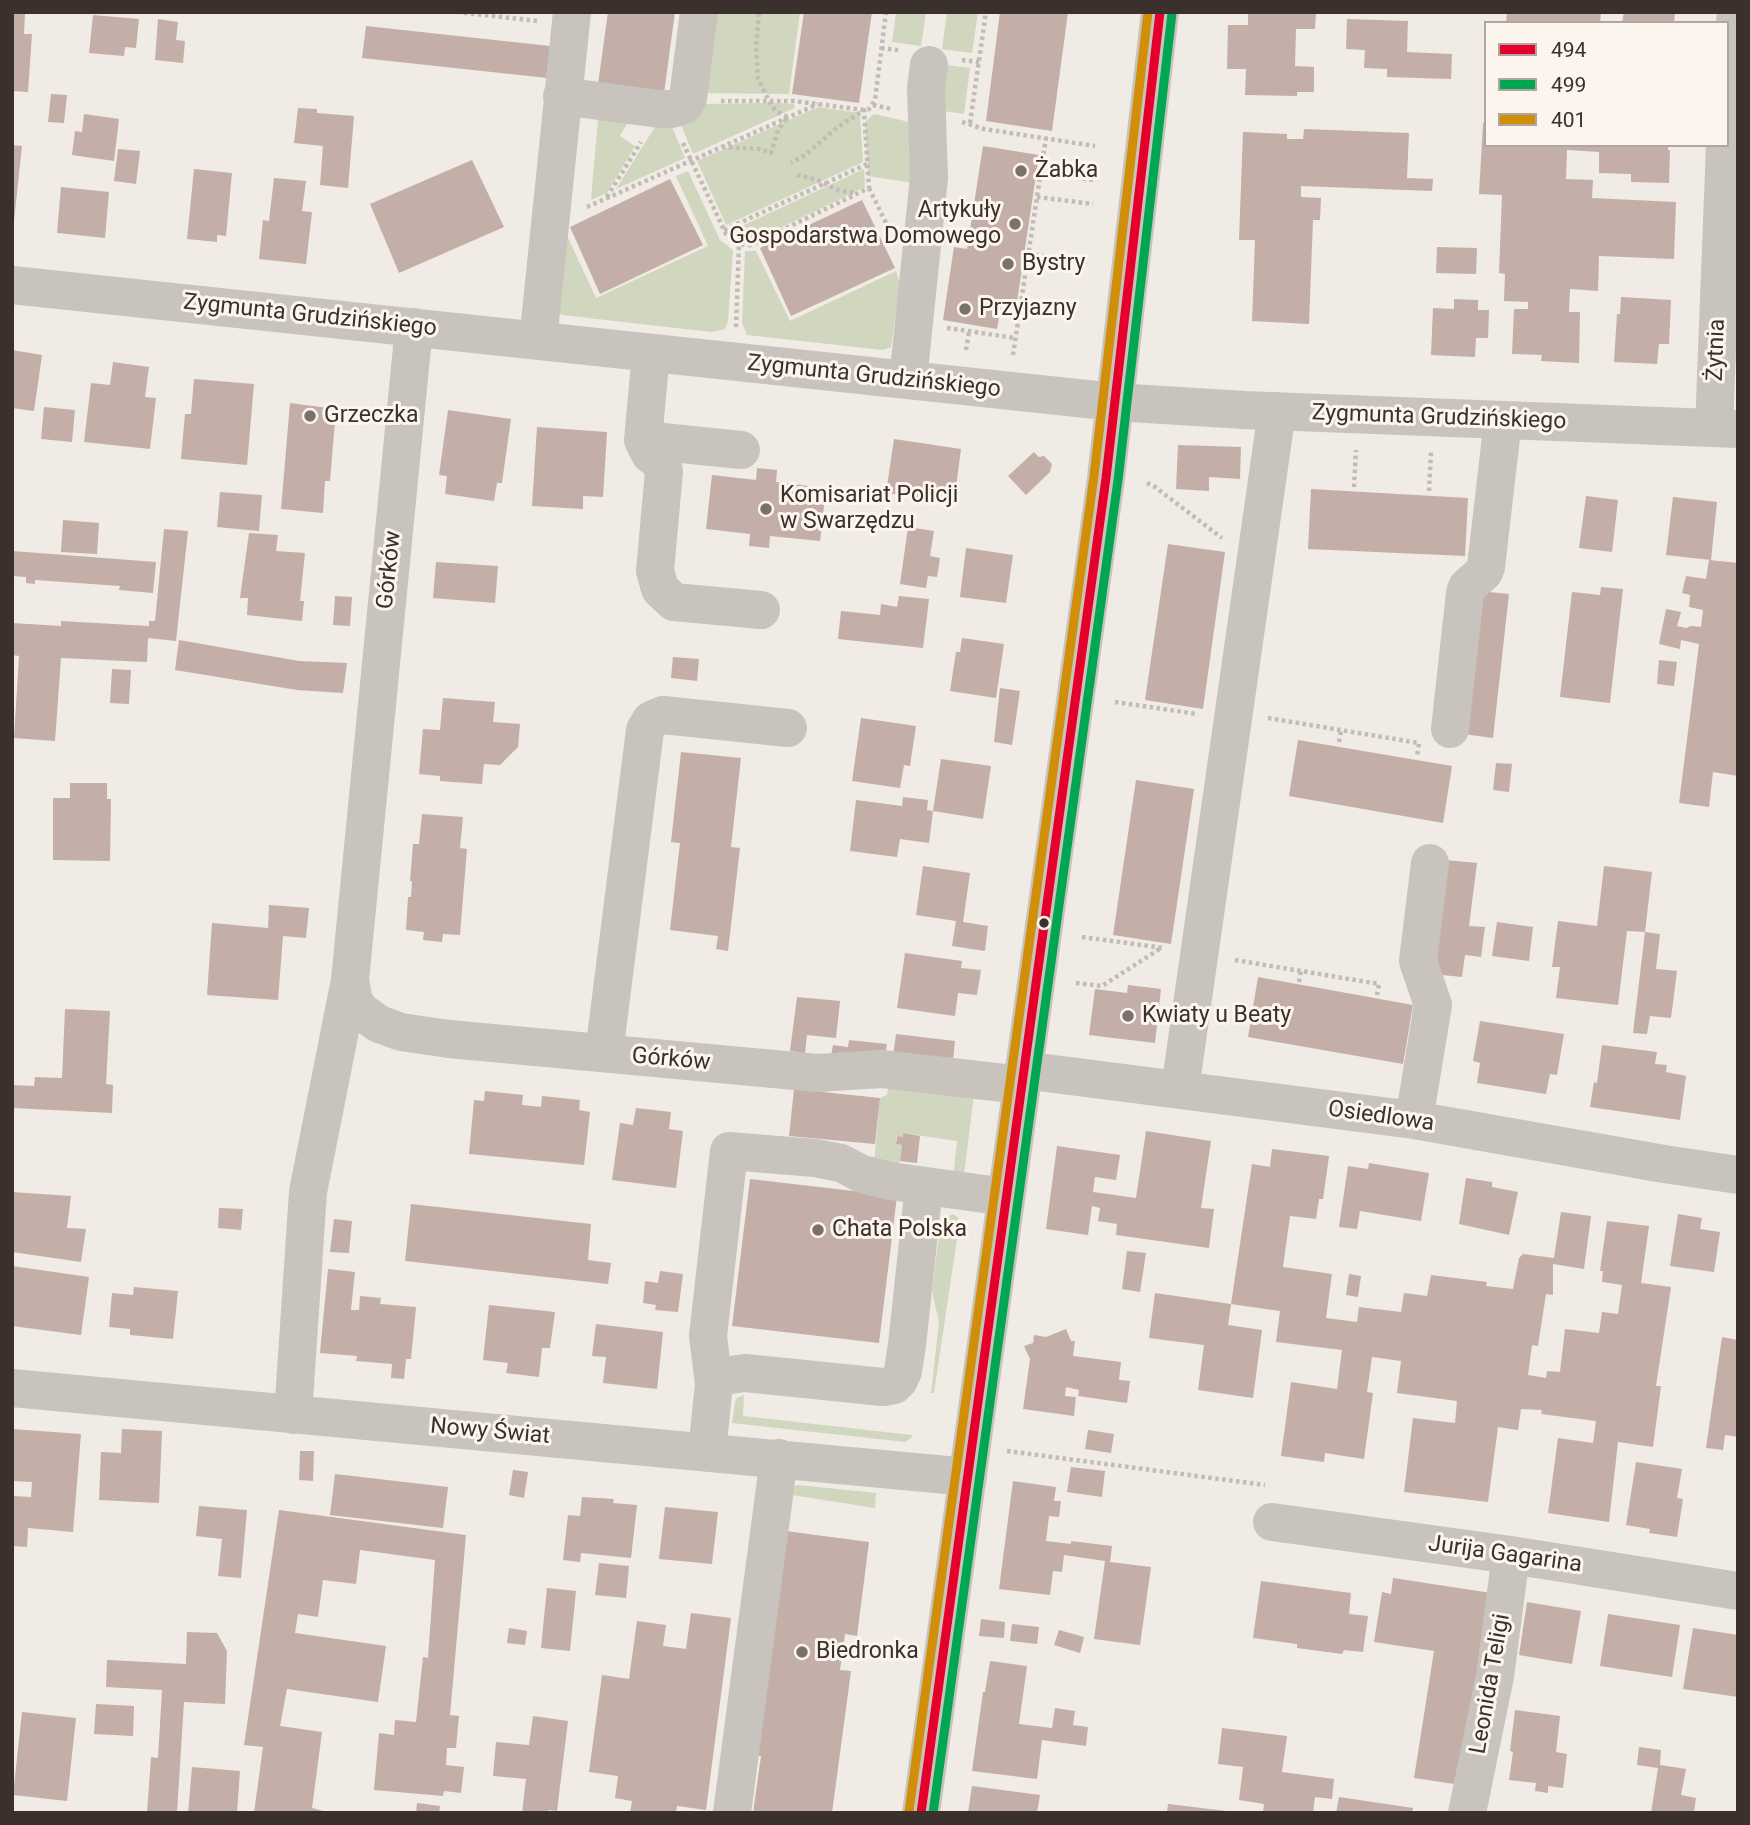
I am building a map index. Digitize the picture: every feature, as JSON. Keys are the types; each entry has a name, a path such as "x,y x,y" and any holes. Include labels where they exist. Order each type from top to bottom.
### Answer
{"street":[{"path":"538,341 572,12"},
{"path":"562,96 671,106 699,12"},
{"path":"921,1813 1115,402 1160,12"},
{"path":"1729,92 1736,12"},
{"path":"908,380 929,178 926,88 929,65"},
{"name":"Żytnia","path":"1725,147 1726,429"},
{"name":"Zygmunta Grudzińskiego","path":"12,285 1115,402 1726,429"},
{"name":"Górków","path":"293,1415 308,1192 350,980 414,327"},
{"path":"651,353 643,440 664,471 655,571 660,589 674,602 761,610"},
{"path":"1180,1089 1277,411"},
{"path":"1450,729 1465,593 1467,587 1486,567 1503,420"},
{"path":"643,440 741,450"},
{"path":"604,1053 645,730 651,720 663,715 788,728"},
{"path":"1414,1120 1433,1005 1418,961 1430,863"},
{"name":"Górków","path":"350,980 354,1002 362,1012 379,1024 401,1032 817,1073 881,1069 1022,1077"},
{"name":"Osiedlowa","path":"1022,1077 1180,1089 1414,1120 1738,1175"},
{"path":"708,1451 714,1384 708,1336 729,1151 830,1161 877,1179 1006,1197"},
{"path":"714,1384 723,1376 745,1373 883,1387 897,1383 904,1366 924,1186"},
{"name":"Nowy Świat","path":"12,1388 968,1477"},
{"path":"732,1813 779,1458"},
{"name":"Jurija Gagarina","path":"1275,1504 1511,1555 1738,1591"},
{"name":"Leonida Teligi","path":"1467,1813 1495,1676 1511,1555"}],"path":[{"path":"457,12 540,21 541,12"},
{"path":"759,12 756,47 761,87 768,101 777,111 788,117"},
{"path":"792,163 806,155 842,124 871,107 886,12"},
{"path":"986,12 970,123 984,129 1095,146"},
{"path":"607,198 650,128 671,106 794,101 864,110"},
{"path":"550,217 565,216 818,104"},
{"path":"671,106 677,129 724,230 740,244 757,242 869,188 864,110"},
{"path":"722,146 761,149 771,153 778,130 788,117"},
{"path":"1012,359 1046,138"},
{"path":"724,230 867,164"},
{"path":"1041,173 1093,180"},
{"path":"797,175 840,191 859,193"},
{"path":"1037,197 1093,204"},
{"path":"734,362 740,244"},
{"path":"1028,254 1090,262"},
{"path":"943,327 1015,338"},
{"path":"1354,487 1356,448"},
{"path":"1429,491 1431,450"},
{"path":"1147,483 1225,540"},
{"path":"1115,702 1209,715"},
{"path":"1265,718 1419,743 1417,755"},
{"path":"1339,742 1341,730"},
{"path":"1082,937 1171,949"},
{"path":"1076,983 1102,986 1161,948"},
{"path":"1227,958 1379,984 1377,995"},
{"path":"1299,982 1301,971"},
{"path":"996,1450 1275,1504"}],"green space":[{"path":"710,12 800,12 789,94 699,93"},
{"path":"896,12 926,12 921,46 892,42"},
{"path":"947,12 978,12 972,53 942,49"},
{"path":"939,64 970,68 964,114 937,110"},
{"path":"698,104 794,104 795,108 693,154 679,120"},
{"path":"818,107 860,113 863,162 726,225 697,161"},
{"path":"599,108 634,112 620,136 635,146 607,193 591,200"},
{"path":"874,114 918,124 920,184 868,176 865,122"},
{"path":"658,122 670,122 685,158 616,189"},
{"path":"864,169 865,187 755,240 741,241 729,232"},
{"path":"688,171 720,240 733,250 728,321 725,329 711,332 562,315 558,312 564,229 596,298 708,246 676,176"},
{"path":"745,251 756,251 790,321 896,271 900,284 891,347 883,350 747,335 742,323"},
{"path":"890,1078 974,1095 964,1174 953,1178 957,1141 903,1133 903,1137 896,1136 896,1144 902,1145 898,1172 874,1164 880,1098 887,1095"},
{"path":"953,1214 958,1217 957,1239 934,1393 931,1393 939,1322 932,1291 940,1226 944,1218"},
{"path":"744,1395 743,1416 912,1435 905,1442 732,1423 735,1402"},
{"path":"798,1485 876,1493 875,1508 792,1495 789,1487"}],"building":[{"path":"12,12 25,12 24,34 32,34 28,92 12,91"},
{"path":"608,12 675,12 664,93 598,84"},
{"path":"804,12 872,12 859,103 792,94"},
{"path":"1000,12 1068,12 1052,131 986,121"},
{"path":"1248,12 1316,12 1315,29 1296,29 1295,66 1314,67 1314,92 1297,92 1297,96 1245,95 1246,69 1227,69 1228,25 1248,25"},
{"path":"1507,12 1601,12 1600,21 1506,21"},
{"path":"1624,12 1675,12 1674,21 1622,21"},
{"path":"93,15 139,19 136,48 125,47 124,56 89,53"},
{"path":"158,19 178,22 176,40 185,41 183,63 155,60"},
{"path":"1347,19 1408,21 1407,52 1452,54 1451,79 1387,77 1387,69 1364,68 1365,50 1346,49"},
{"path":"366,26 550,46 547,78 362,58"},
{"path":"51,94 67,95 64,123 48,122"},
{"path":"298,108 317,109 317,113 354,116 348,188 320,185 323,146 294,143"},
{"path":"84,114 119,119 114,161 72,155 75,131 82,132"},
{"path":"1483,123 1484,147 1668,147 1669,183 1631,182 1631,174 1599,173 1599,152 1567,150 1566,179 1593,180 1592,198 1676,202 1674,259 1599,256 1598,291 1570,289 1569,312 1580,312 1579,363 1541,361 1542,355 1512,354 1514,309 1528,309 1528,302 1504,301 1505,274 1499,273 1502,195 1479,194"},
{"path":"1304,129 1409,133 1407,178 1433,179 1432,191 1301,186 1301,197 1321,198 1320,220 1313,220 1309,324 1252,321 1255,240 1239,240 1243,132 1287,134 1287,139 1303,139"},
{"path":"12,145 22,146 14,221 12,221"},
{"path":"983,146 1039,155 1017,302 1002,300 997,329 943,320 954,247 967,249"},
{"path":"118,149 140,151 136,184 114,181"},
{"path":"472,160 504,227 399,273 370,204"},
{"path":"194,169 232,173 226,236 217,235 217,242 187,239"},
{"path":"274,178 306,181 302,211 312,212 306,264 259,259 263,220 269,221"},
{"path":"670,179 703,245 600,294 570,227"},
{"path":"61,187 109,192 105,238 57,233"},
{"path":"862,200 895,268 791,316 760,248"},
{"path":"1437,247 1477,248 1476,274 1436,273"},
{"path":"1621,297 1671,300 1669,344 1659,344 1657,364 1614,362 1617,314 1620,314"},
{"path":"1454,299 1478,300 1478,310 1489,310 1488,338 1476,338 1475,357 1431,355 1433,308 1454,309"},
{"path":"12,350 42,355 34,411 12,408"},
{"path":"113,362 149,367 145,397 156,398 150,449 84,442 91,383 110,385"},
{"path":"194,379 254,384 247,465 181,459 185,414 191,414"},
{"path":"290,403 336,409 330,481 325,481 323,513 281,509"},
{"path":"44,407 75,410 72,442 41,439"},
{"path":"448,410 511,419 502,483 497,483 494,501 445,494 447,476 439,475"},
{"path":"537,427 607,432 603,497 583,496 583,509 532,506"},
{"path":"894,439 961,449 954,502 886,493"},
{"path":"1178,445 1241,447 1240,479 1209,477 1209,491 1176,489"},
{"path":"1034,452 1039,457 1044,456 1052,464 1050,472 1026,495 1008,476"},
{"name":"Komisariat Policji w Swarzędzu","path":"757,468 777,470 776,482 826,488 820,541 770,536 769,548 749,546 750,534 706,529 712,475 756,480"},
{"path":"1311,489 1468,498 1465,556 1308,549"},
{"path":"220,492 262,495 259,531 217,527"},
{"path":"1586,496 1618,500 1612,552 1579,548"},
{"path":"1673,497 1717,502 1711,560 1666,555"},
{"path":"63,520 99,523 97,554 61,552"},
{"path":"908,527 934,531 930,556 940,558 937,577 928,576 926,588 900,584"},
{"path":"164,529 188,531 176,641 148,638 147,662 61,658 55,741 14,738 19,656 12,655 12,623 61,626 61,621 149,626 149,621 155,621"},
{"path":"249,533 278,535 276,551 305,553 300,601 304,601 302,621 247,615 248,598 240,598"},
{"path":"1168,544 1225,552 1203,709 1145,700"},
{"path":"966,548 1013,555 1006,603 960,597"},
{"path":"12,551 156,562 153,593 119,590 120,586 35,580 35,584 26,583 26,577 12,576"},
{"path":"1709,560 1738,563 1738,776 1713,772 1709,807 1679,803 1699,644 1681,640 1680,649 1659,644 1666,609 1681,612 1677,626 1701,627 1703,610 1689,607 1690,595 1682,593 1686,576 1706,579"},
{"path":"436,562 498,566 495,603 433,598"},
{"path":"1601,587 1623,589 1610,703 1560,697 1572,592 1600,595"},
{"path":"1479,591 1509,594 1493,738 1463,734"},
{"path":"335,596 352,597 350,626 333,625"},
{"path":"899,596 929,599 923,648 838,639 841,611 880,615 881,604 897,607"},
{"path":"962,638 1004,644 996,698 950,691 956,652 960,652"},
{"path":"179,640 299,661 347,663 343,693 297,690 175,670"},
{"path":"673,657 699,659 697,681 671,678"},
{"path":"1659,660 1677,662 1674,686 1657,684"},
{"path":"112,669 131,670 129,704 110,703"},
{"path":"1000,688 1020,691 1012,745 994,742"},
{"path":"443,698 495,702 493,722 520,724 518,747 500,765 484,764 482,784 440,781 440,776 419,774 423,729 440,730"},
{"path":"861,718 916,726 910,766 904,765 900,788 852,781"},
{"path":"1298,740 1452,766 1443,823 1289,796"},
{"path":"681,752 741,758 731,847 740,848 728,951 716,949 718,936 670,930 680,843 671,842"},
{"path":"941,759 991,766 983,819 933,811"},
{"path":"1496,763 1512,764 1509,792 1493,790"},
{"path":"1136,780 1194,789 1171,944 1113,935"},
{"path":"70,783 107,783 107,799 111,799 110,861 53,860 53,798 70,798"},
{"path":"903,797 928,800 927,810 933,811 929,843 900,839 897,857 850,851 856,800 902,806"},
{"path":"422,814 463,817 460,848 467,849 460,935 443,934 442,942 423,940 424,932 406,930 408,897 411,897 413,844 419,844"},
{"path":"1446,860 1477,863 1469,926 1485,927 1481,957 1465,955 1462,977 1432,974"},
{"path":"923,866 970,873 963,922 988,926 985,951 952,946 956,921 916,915"},
{"path":"1604,866 1652,872 1645,932 1627,931 1618,1005 1556,998 1560,967 1552,967 1558,921 1597,926"},
{"path":"269,905 309,908 306,938 283,936 278,1000 207,995 212,923 268,928"},
{"path":"1497,922 1533,927 1529,961 1492,956"},
{"path":"1645,932 1660,934 1656,969 1677,971 1671,1018 1650,1016 1647,1034 1633,1033"},
{"path":"905,953 962,961 961,968 981,970 977,995 958,993 955,1016 897,1008"},
{"path":"1258,977 1413,1005 1403,1064 1248,1037"},
{"path":"1128,985 1161,989 1155,1043 1089,1035 1095,989 1127,993"},
{"path":"797,997 840,1001 836,1038 807,1035 805,1053 790,1051"},
{"path":"65,1009 110,1011 106,1084 113,1085 112,1113 12,1108 12,1085 34,1086 35,1077 62,1078"},
{"path":"1480,1021 1564,1034 1557,1075 1550,1074 1546,1094 1477,1083 1480,1063 1473,1061"},
{"path":"896,1034 955,1041 952,1070 892,1063"},
{"path":"849,1040 887,1044 884,1061 831,1056 833,1045 848,1047"},
{"path":"1602,1045 1657,1052 1655,1064 1667,1065 1666,1072 1686,1076 1680,1120 1590,1107 1594,1082 1597,1083"},
{"path":"794,1089 880,1098 875,1144 789,1136"},
{"path":"485,1091 523,1095 522,1105 541,1107 542,1096 580,1100 579,1110 590,1112 584,1165 469,1154 474,1100 484,1101"},
{"path":"636,1108 671,1112 669,1129 683,1131 676,1188 612,1180 620,1123 633,1125"},
{"path":"1146,1131 1211,1141 1201,1208 1214,1209 1209,1248 1116,1235 1117,1224 1098,1221 1100,1208 1092,1206 1088,1235 1046,1229 1057,1146 1120,1155 1116,1180 1095,1177 1093,1192 1136,1198"},
{"path":"903,1133 920,1136 917,1163 900,1161 902,1145 896,1144 897,1136 903,1137"},
{"path":"1272,1149 1329,1156 1323,1199 1319,1199 1316,1219 1290,1216 1283,1267 1332,1274 1326,1318 1357,1322 1359,1307 1401,1312 1404,1293 1427,1296 1431,1275 1487,1282 1486,1286 1513,1289 1519,1258 1523,1254 1554,1258 1561,1212 1591,1216 1584,1269 1553,1264 1553,1295 1546,1294 1538,1346 1532,1345 1528,1375 1546,1378 1547,1371 1560,1372 1565,1329 1599,1333 1602,1312 1618,1314 1622,1285 1602,1282 1603,1271 1600,1271 1607,1221 1649,1226 1641,1283 1671,1287 1656,1386 1661,1386 1653,1447 1618,1442 1609,1522 1548,1513 1558,1438 1593,1443 1596,1421 1541,1414 1542,1410 1521,1409 1518,1430 1498,1427 1488,1502 1404,1492 1413,1418 1455,1423 1457,1401 1397,1393 1401,1361 1372,1357 1367,1392 1373,1393 1364,1459 1325,1453 1324,1462 1281,1456 1291,1382 1337,1389 1342,1350 1276,1342 1280,1311 1231,1304 1252,1164 1270,1167"},
{"path":"1369,1163 1429,1173 1421,1221 1360,1211 1357,1229 1339,1227 1348,1166 1368,1169"},
{"path":"1466,1178 1492,1182 1492,1187 1518,1192 1509,1235 1459,1224"},
{"name":"Chata Polska","path":"750,1179 897,1196 879,1343 732,1326"},
{"path":"12,1192 71,1196 67,1228 86,1229 81,1262 12,1252"},
{"path":"411,1204 591,1224 588,1260 611,1263 608,1284 405,1261"},
{"path":"219,1208 243,1209 241,1230 218,1228"},
{"path":"1678,1214 1702,1218 1700,1229 1720,1232 1714,1272 1670,1266"},
{"path":"334,1219 352,1221 349,1253 330,1252"},
{"path":"1127,1251 1146,1253 1140,1292 1122,1289"},
{"path":"12,1266 89,1277 81,1335 12,1326"},
{"path":"328,1269 355,1272 351,1310 359,1310 360,1296 381,1298 380,1304 416,1307 411,1359 406,1359 404,1379 391,1378 392,1364 356,1361 357,1356 320,1353"},
{"path":"660,1271 683,1274 678,1312 655,1310 656,1305 643,1303 645,1281 658,1283"},
{"path":"1349,1274 1361,1276 1358,1297 1346,1295"},
{"path":"134,1287 178,1291 173,1339 130,1335 130,1329 109,1327 112,1293 133,1295"},
{"path":"1155,1293 1231,1304 1228,1325 1262,1330 1253,1398 1198,1390 1204,1345 1149,1338"},
{"path":"489,1305 555,1312 550,1348 542,1348 539,1377 506,1373 508,1363 483,1360"},
{"path":"596,1324 663,1332 657,1389 603,1383 606,1357 592,1356"},
{"path":"1066,1329 1071,1341 1075,1341 1073,1356 1121,1362 1119,1380 1130,1381 1127,1403 1078,1396 1079,1390 1066,1387 1065,1396 1076,1397 1074,1416 1023,1409 1030,1359 1024,1346 1033,1343 1034,1335 1046,1337"},
{"path":"1722,1337 1738,1340 1738,1437 1725,1435 1723,1450 1706,1448"},
{"path":"12,1429 81,1434 73,1532 28,1528 27,1547 12,1546 12,1496 31,1497 32,1482 12,1481"},
{"path":"122,1429 162,1431 159,1503 99,1500 101,1452 121,1453"},
{"path":"1088,1430 1114,1434 1111,1453 1085,1449"},
{"path":"300,1451 314,1451 313,1481 299,1480"},
{"path":"1636,1462 1682,1469 1677,1498 1683,1499 1677,1537 1649,1533 1650,1529 1626,1525"},
{"path":"1071,1467 1105,1471 1102,1497 1067,1492"},
{"path":"513,1470 528,1472 524,1498 509,1495"},
{"path":"335,1474 448,1487 443,1528 330,1515"},
{"path":"1013,1481 1056,1487 1054,1501 1061,1501 1059,1517 1049,1516 1046,1541 1112,1546 1110,1562 1151,1567 1140,1645 1094,1639 1105,1561 1064,1555 1062,1572 1053,1571 1050,1595 999,1589"},
{"path":"582,1497 614,1499 613,1503 637,1505 631,1558 581,1553 580,1562 563,1560 568,1515 580,1516"},
{"path":"199,1506 247,1510 241,1578 218,1576 222,1539 196,1536"},
{"path":"665,1507 718,1512 712,1564 659,1559"},
{"path":"279,1510 466,1535 450,1715 459,1716 456,1748 447,1748 446,1765 464,1767 461,1793 444,1791 443,1796 374,1790 379,1733 394,1735 395,1720 416,1722 423,1657 428,1658 435,1560 360,1550 356,1584 323,1580 318,1617 298,1614 295,1633 386,1646 378,1702 287,1689 280,1726 322,1732 312,1808 331,1813 254,1813 263,1747 244,1745"},
{"name":"Biedronka","path":"778,1530 869,1542 857,1636 845,1634 840,1670 851,1671 832,1813 753,1813 761,1756 748,1754"},
{"path":"599,1563 629,1566 626,1598 595,1595"},
{"path":"1393,1578 1491,1593 1461,1785 1414,1778 1434,1651 1374,1642 1382,1592 1391,1594"},
{"path":"1261,1581 1351,1593 1349,1614 1368,1616 1363,1652 1344,1650 1342,1654 1253,1638"},
{"path":"547,1588 576,1591 570,1651 541,1648"},
{"path":"1527,1602 1581,1611 1572,1664 1519,1655"},
{"path":"691,1613 731,1618 706,1810 677,1806 676,1813 630,1813 632,1801 615,1798 618,1776 589,1772 602,1675 629,1679 637,1621 666,1625 663,1646 686,1649"},
{"path":"1608,1614 1680,1625 1672,1677 1600,1666"},
{"path":"981,1619 1005,1622 1004,1638 979,1636"},
{"path":"1012,1624 1039,1627 1037,1644 1010,1641"},
{"path":"509,1628 527,1631 525,1645 507,1643"},
{"path":"1693,1628 1738,1635 1738,1697 1683,1689"},
{"path":"1059,1630 1084,1637 1080,1653 1054,1645"},
{"path":"187,1632 217,1633 227,1651 225,1704 184,1702 177,1813 147,1813 151,1757 158,1758 162,1690 106,1687 107,1660 186,1664"},
{"path":"990,1661 1027,1666 1019,1724 1052,1728 1055,1708 1075,1711 1073,1725 1088,1727 1086,1746 1042,1740 1037,1779 972,1771"},
{"path":"96,1704 134,1706 133,1736 94,1734"},
{"path":"1515,1710 1560,1716 1556,1752 1567,1754 1563,1788 1548,1786 1548,1793 1535,1791 1536,1783 1509,1780"},
{"path":"22,1712 76,1718 67,1801 13,1795"},
{"path":"533,1716 568,1721 557,1811 548,1810 547,1813 522,1813 526,1779 493,1776 496,1742 529,1745"},
{"path":"1222,1728 1287,1736 1282,1772 1334,1779 1332,1799 1315,1797 1313,1813 1263,1813 1264,1804 1239,1800 1243,1767 1218,1764"},
{"path":"1639,1747 1661,1750 1660,1765 1686,1769 1681,1795 1696,1798 1694,1813 1651,1813 1658,1768 1637,1765"},
{"path":"192,1767 240,1771 237,1813 188,1813"},
{"path":"972,1786 1040,1795 1037,1813 968,1813"},
{"path":"1339,1797 1413,1808 1412,1813 1336,1813"},
{"path":"417,1803 440,1806 439,1813 416,1813"},
{"path":"1168,1804 1227,1811 1227,1813 1167,1813"}],"transit line":[{"name":"401","path":"909,1811 1094,476 1148,12"},
{"name":"494","path":"921,1813 1106,478 1160,12"},
{"name":"499","path":"933,1813 1118,480 1172,13"}],"place":[{"name":"Żabka","path":"1021,171"},
{"name":"Artykuły Gospodarstwa Domowego","path":"1015,224"},
{"name":"Bystry","path":"1008,264"},
{"name":"Przyjazny","path":"965,309"},
{"name":"Grzeczka","path":"310,416"},
{"name":"Komisariat Policji w Swarzędzu","path":"766,509"},
{"name":"Kwiaty u Beaty","path":"1128,1016"},
{"name":"Chata Polska","path":"818,1230"},
{"name":"Biedronka","path":"802,1652"}]}
